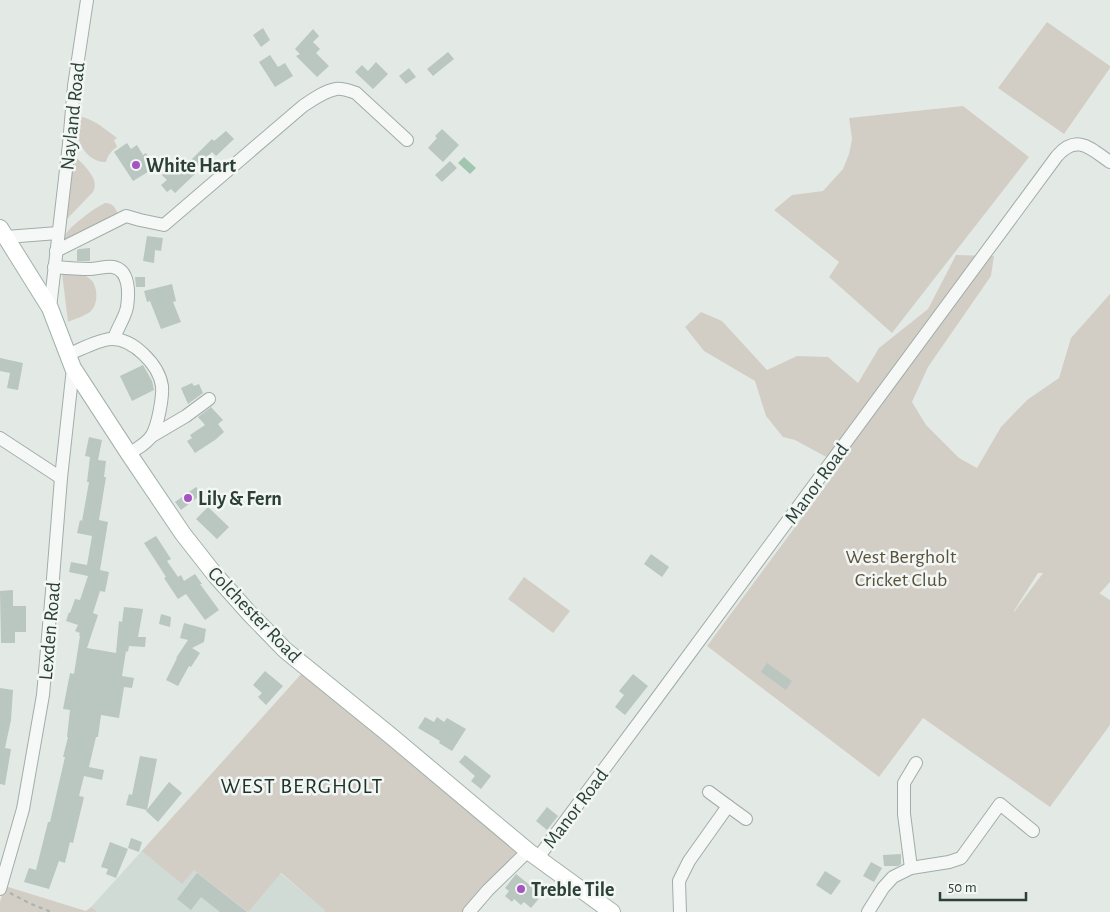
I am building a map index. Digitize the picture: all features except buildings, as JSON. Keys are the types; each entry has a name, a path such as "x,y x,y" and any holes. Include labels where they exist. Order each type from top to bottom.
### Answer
{"main road":[{"name":"Colchester Road","path":"3,233 50,308 70,362 129,454 183,534 216,576 250,614 286,650 532,855 612,912"}],"street":[{"name":"Nayland Road","path":"50,308 74,86 87,0"},
{"path":"56,251 126,216 164,225 302,106 316,97 335,89 346,89 356,93 407,140"},
{"name":"Manor Road","path":"469,912 488,890 532,855 660,694 1057,156 1063,149 1074,144 1086,145 1110,162"},
{"path":"3,233 58,233"},
{"path":"54,267 90,269 114,267 123,274 127,284 127,307 114,340"},
{"path":"70,362 102,341 121,340 142,352 148,358 162,386 161,405 152,436"},
{"name":"Lexden Road","path":"4,891 23,809 43,695 70,362"},
{"path":"129,454 152,436 209,400"},
{"path":"0,438 61,478"},
{"path":"911,868 904,814 904,783 916,763"},
{"path":"710,792 746,820"},
{"path":"868,912 892,877 911,868 949,862 961,858 1000,804 1033,831"},
{"path":"680,912 679,881 689,861 728,806"}],"path":[{"path":"4,891 51,912"}],"shaded area":[{"path":"464,157 476,168 470,174 458,163"},
{"path":"188,800 326,910 324,912 98,912 91,907"}],"green space":[{"path":"1047,22 1110,66 1064,134 998,88"},
{"path":"963,106 1029,157 892,333 829,277 839,262 774,210 792,195 823,191 843,169 852,139 849,118"},
{"path":"79,116 94,122 117,138 114,140 117,147 110,153 106,162 98,161 86,153 78,139 77,123"},
{"path":"73,154 89,171 95,187 93,192 66,220"},
{"path":"105,203 113,206 118,214 63,243 67,232 71,228"},
{"name":"West Bergholt Cricket Club","path":"956,255 994,256 991,276 928,367 912,402 926,425 959,458 977,468 1001,427 1027,400 1059,378 1071,338 1110,294 1110,582 1099,593 1110,600 1110,725 1050,807 923,718 879,777 707,646 841,465 795,440 783,437 766,416 755,381 704,351 685,327 701,312 722,321 767,370 797,356 828,357 858,383 879,348 928,309","holes":["1038,573 1043,573 1014,612"]},
{"path":"62,273 84,274 93,282 96,294 95,306 90,312 68,322"},
{"path":"524,577 570,611 553,633 508,599"},
{"path":"302,673 520,853 465,912 324,912 325,910 281,873 248,912 194,870 182,884 142,851"},
{"path":"5,886 86,911 91,907 98,912 0,912 0,902"}],"place":[{"name":"White Hart","path":"136,165"},
{"name":"Lily & Fern","path":"188,498"},
{"name":"Treble Tile","path":"521,889"}],"district":[{"name":"WEST BERGHOLT","path":"302,785"}]}
